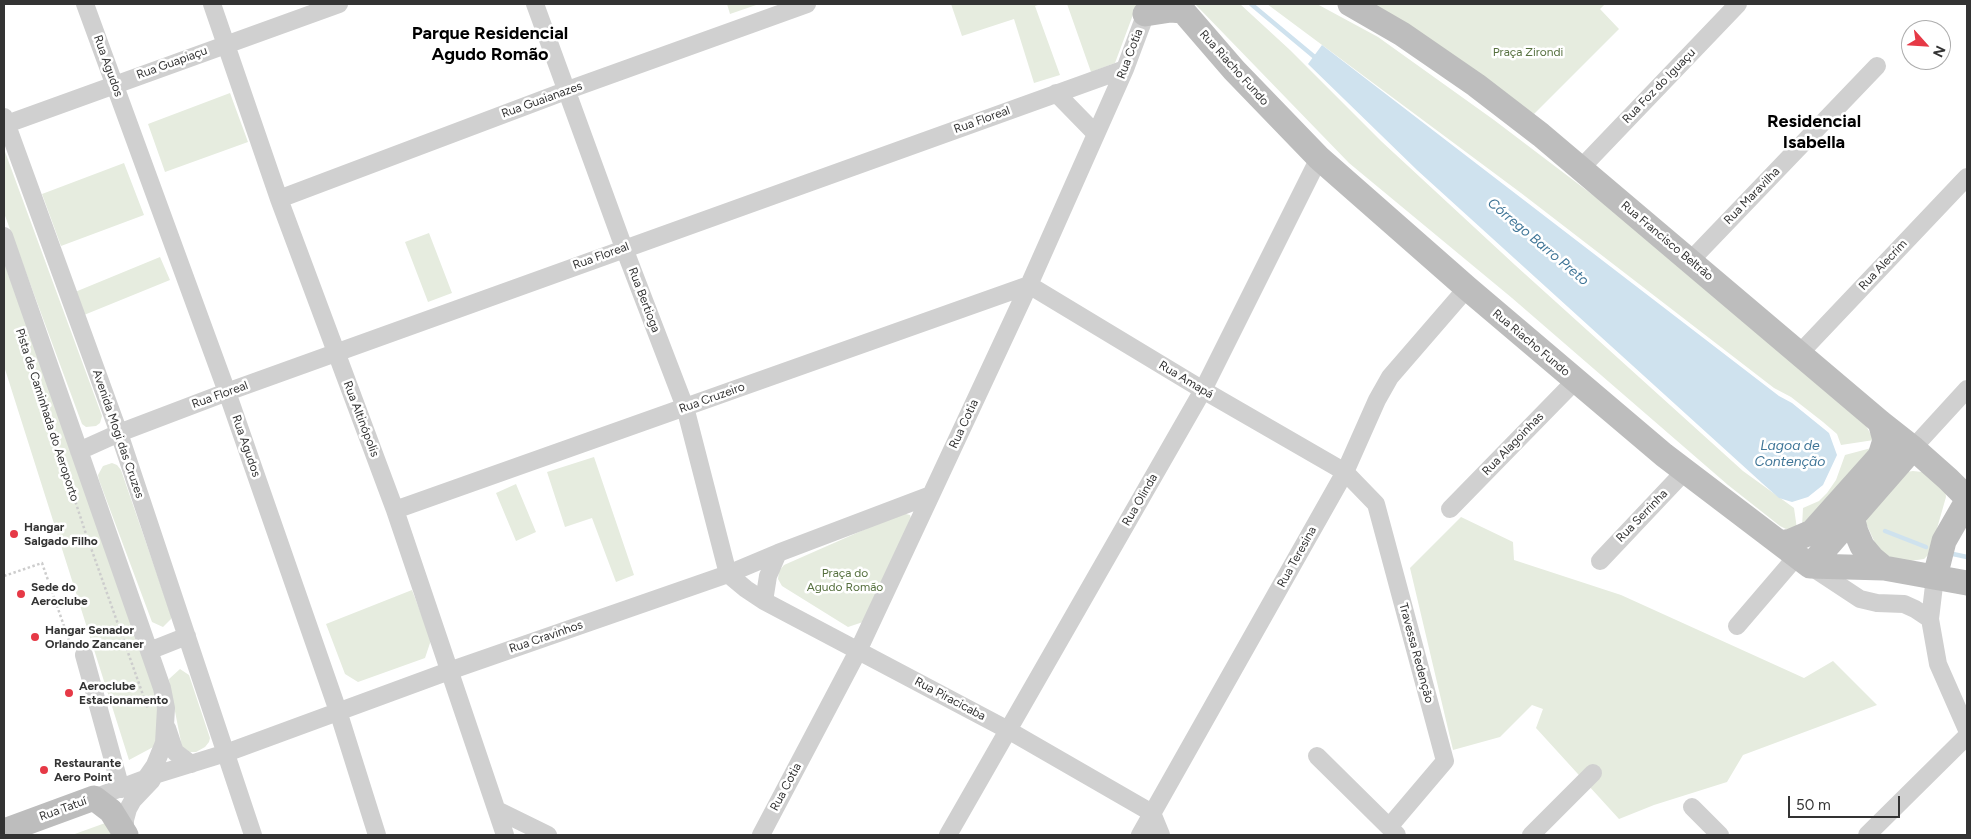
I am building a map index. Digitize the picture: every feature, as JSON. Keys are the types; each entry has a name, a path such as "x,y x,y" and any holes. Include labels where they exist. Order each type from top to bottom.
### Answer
{"main road":[{"name":"Rua Francisco Beltrão","path":"1350,4 1402,34 1541,134 1880,422 1913,448 1950,473 1967,500"},
{"path":"1148,9 1171,10 1180,7"},
{"name":"Rua Riacho Fundo","path":"1180,7 1234,70 1318,158 1467,288 1685,471 1796,555"},
{"path":"1796,555 1791,541 1812,532 1880,456 1885,440 1880,422"},
{"path":"1796,555 1852,517 1913,448"},
{"path":"1935,577 1944,541 1950,473"},
{"path":"1944,541 1967,500"},
{"path":"1852,517 1862,546 1884,568"},
{"path":"1796,555 1967,583"},
{"path":"94,798 111,811 125,834"},
{"name":"Rua Tatuí","path":"4,831 94,798"}],"street":[{"name":"Rua Agudos","path":"85,4 227,392 338,711 377,835"},
{"name":"Rua Altinópolis","path":"212,4 279,199 395,510 505,835"},
{"name":"Rua Guapiaçu","path":"5,122 339,4"},
{"name":"Rua Bertioga","path":"535,4 568,90 624,248 685,407 728,574"},
{"name":"Rua Guaianazes","path":"279,199 568,90 807,4"},
{"name":"Rua Foz do Iguaçu","path":"1581,168 1738,4"},
{"name":"Rua Cotia","path":"761,835 858,651 1029,285 1125,69 1148,9"},
{"name":"Rua Maravilha","path":"1690,261 1877,66"},
{"name":"Rua Floreal","path":"78,451 119,433 227,392 1125,69"},
{"path":"1056,93 1096,134"},
{"name":"Avenida Mogi das Cruzes","path":"5,122 119,433 253,835"},
{"name":"Rua Olinda","path":"948,835 1203,390 1318,158"},
{"name":"Rua Alecrim","path":"1800,354 1967,176"},
{"path":"4,236 162,688 166,708 158,719"},
{"name":"Rua Amapá","path":"1029,285 1203,390 1345,472"},
{"name":"Rua Cruzeiro","path":"395,510 1029,285"},
{"name":"Rua Teresina","path":"1140,835 1345,472 1377,400 1390,377 1467,288"},
{"name":"Rua Alagoinhas","path":"1450,509 1576,380"},
{"path":"1913,448 1967,389"},
{"name":"Rua Serrinha","path":"1600,561 1685,471"},
{"name":"Travessa Redenção","path":"1345,472 1376,504 1445,761 1393,831"},
{"name":"Rua Cravinhos","path":"94,798 152,776 226,753 449,671 728,574 778,552 931,495"},
{"path":"764,601 768,576 778,552"},
{"path":"1737,626 1796,555"},
{"name":"Rua Riacho Fundo","path":"1796,555 1860,599 1877,603 1904,604 1915,608 1930,619"},
{"name":"Rua Piracicaba","path":"728,574 764,601 1008,730 1152,813"},
{"path":"1935,577 1930,619 1938,664 1967,730"},
{"path":"149,651 187,636"},
{"path":"85,658 121,789"},
{"path":"158,719 175,752 191,764"},
{"path":"152,776 164,743 158,719"},
{"path":"1866,835 1967,736"},
{"path":"1317,756 1393,831"},
{"path":"1531,835 1592,773"},
{"name":"Rua Cravinhos","path":"125,834 125,820 128,808 152,776"},
{"path":"1692,807 1720,835"},
{"path":"497,810 548,835"},
{"path":"1152,813 1161,835"}],"path":[{"name":"Pista de Caminhada do Aeroporto","path":"30,362 85,531 158,719"},
{"path":"4,576 42,563 76,664 85,658"}],"green space":[{"path":"727,4 759,4 730,14"},
{"path":"951,4 1041,4 1035,6 1060,75 1034,83 1014,19 962,36"},
{"path":"1067,4 1137,4 1115,63 1091,72"},
{"path":"1195,4 1240,4 1290,50 1381,141 1515,265 1743,471 1794,508 1797,529 1786,529 1780,526 1728,485 1512,298 1349,163"},
{"path":"1267,4 1317,4 1378,37 1494,120 1606,205 1865,424 1874,440 1841,445 1837,434 1791,397 1774,388 1521,193"},
{"name":"Praça Zirondi","path":"1369,4 1605,4 1600,9 1619,29 1534,114"},
{"path":"230,93 248,142 165,172 148,124"},
{"path":"4,149 102,416 100,423 96,426 86,427 82,424 4,213"},
{"path":"124,163 144,215 61,246 42,194"},
{"path":"429,233 452,293 428,302 405,242"},
{"path":"160,257 170,280 84,315 75,292"},
{"path":"4,262 160,699 157,745 129,760 4,366"},
{"path":"1875,447 1802,527 1803,508 1819,501 1827,493 1836,480 1845,455"},
{"path":"594,457 634,575 616,582 592,518 565,527 547,472"},
{"path":"112,463 121,470 171,615 171,619 163,627 152,622 99,480 98,475 103,466"},
{"path":"1906,472 1922,472 1945,489 1946,497 1930,553 1924,559 1910,561 1886,556 1875,543 1866,523 1867,515"},
{"path":"516,484 536,532 516,541 496,493"},
{"name":"Praça do Agudo Romão","path":"902,513 910,515 912,522 866,621 848,627 782,586 778,579 779,571 784,565"},
{"path":"1461,517 1513,542 1514,560 1621,595 1804,678 1833,661 1877,705 1743,755 1727,782 1654,805 1619,819 1536,728 1543,709 1532,705 1500,737 1453,750 1410,568"},
{"path":"412,590 431,640 425,658 358,682 345,674 326,624"},
{"path":"180,669 189,675 210,738 205,747 196,752 190,752 182,747 170,686 169,679"},
{"path":"108,822 112,835 72,835"}],"water":[{"name":"Lagoa de Contenção","path":"1322,45 1829,433 1837,455 1823,485 1808,497 1792,502 1779,498 1417,170 1308,64"}],"waterway":[{"name":"Córrego Barro Preto","path":"1251,4 1317,59"},
{"path":"1885,531 1926,547"},
{"name":"Córrego Barro Preto","path":"1953,554 1967,557"}],"place":[{"name":"Hangar Salgado Filho","path":"14,534"},
{"name":"Sede do Aeroclube","path":"21,594"},
{"name":"Hangar Senador Orlando Zancaner","path":"35,637"},
{"name":"Aeroclube Estacionamento","path":"69,693"},
{"name":"Restaurante Aero Point","path":"44,770"}],"district":[{"name":"Parque Residencial Agudo Romão","path":"490,44"},
{"name":"Residencial Isabella","path":"1814,132"}]}
